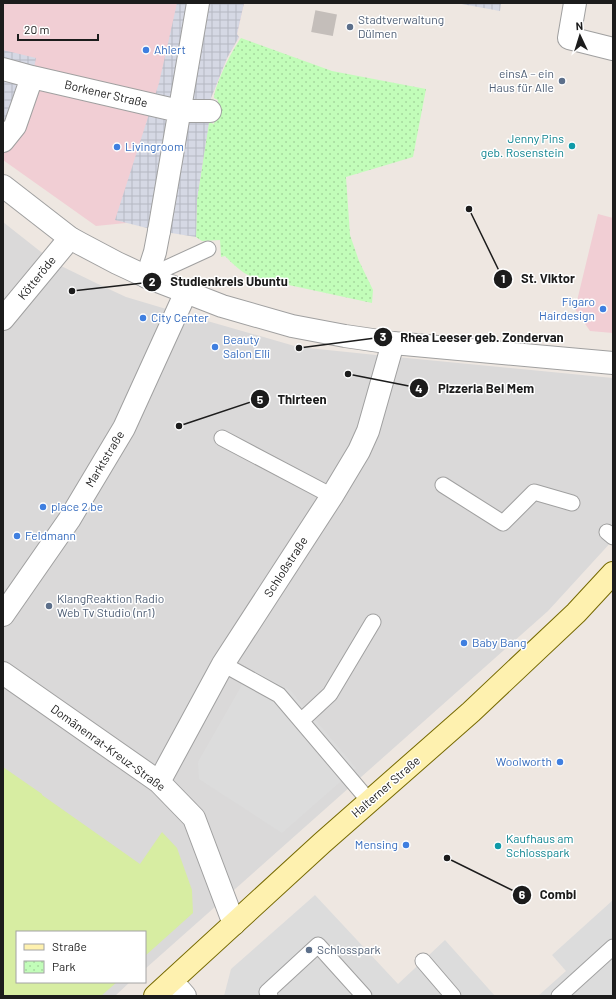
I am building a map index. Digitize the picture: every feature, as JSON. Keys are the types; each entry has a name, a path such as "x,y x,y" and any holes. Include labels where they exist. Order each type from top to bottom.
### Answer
{"main road":[{"name":"Halterner Straße","path":"155,996 178,988 234,924 322,843 471,712 576,613 613,573"}],"street":[{"path":"147,277 155,252 159,231 198,3"},
{"path":"568,10 569,38 613,49"},
{"name":"Borkener Straße","path":"3,69 179,112 210,111"},
{"path":"3,141 15,126 32,77"},
{"path":"3,186 70,238 147,277 222,306 292,326 393,343 613,363"},
{"name":"Kötteröde","path":"3,319 70,238"},
{"name":"Marktstraße","path":"3,615 69,520 124,428 186,292"},
{"name":"Schloßstraße","path":"159,782 223,664 332,496 359,451 368,431 393,343"},
{"name":"Domänenrat-Kreuz-Straße","path":"3,673 159,782 194,818 234,924"}],"lane":[{"path":"147,277 208,248"},
{"path":"222,438 332,496"},
{"path":"443,485 503,523 534,492 572,503"},
{"path":"301,721 330,694 374,622"},
{"path":"223,664 279,695 370,802"},
{"path":"270,996 267,992 318,945 364,996"},
{"path":"559,996 613,947"},
{"path":"423,961 453,996"}],"shaded area":[{"path":"3,3 244,3 237,34 239,37 227,58 211,98 196,216 96,226 3,160"},
{"path":"177,3 244,3 237,34 239,37 227,58 211,98 209,122 197,199 196,237 159,231 115,220 159,83"},
{"path":"456,3 501,3 500,11"},
{"path":"3,50 36,58 32,77 3,141"},
{"path":"598,214 613,218 613,333 590,331 575,309"},
{"path":"3,222 55,263 126,297 298,347 613,378 613,540 548,611 146,968 146,931 16,931 16,983 129,983 115,996 3,996"},
{"path":"253,670 290,690 356,768 282,833 199,779 198,762 246,678"},
{"name":"Schlosspark","path":"315,895 398,984 445,940 495,996 224,996 231,969"},
{"path":"613,900 613,996 538,996 566,971 552,955"}],"green space":[{"path":"241,38 332,71 426,89 413,157 346,177 350,235 359,261 373,290 372,303 252,277 241,271 225,256 221,257 220,240 202,241 196,237 197,199 209,122 214,124 218,100 214,98 215,92 224,67"},
{"path":"3,767 140,864 162,832 177,848 192,890 193,913 146,955 146,931 16,931 16,983 116,983 101,996 3,996"}],"tunnel":[{"path":"322,34 328,3"}],"place":[{"name":"Stadtverwaltung Dülmen","path":"350,27"},
{"name":"Ahlert","path":"146,50"},
{"name":"einsA – ein Haus für Alle","path":"562,81"},
{"name":"Jenny Pins geb. Rosenstein","path":"572,146"},
{"name":"Livingroom","path":"117,147"},
{"name":"St. Viktor","path":"469,209"},
{"name":"Studienkreis Ubuntu","path":"72,291"},
{"name":"Figaro Hairdesign","path":"603,309"},
{"name":"City Center","path":"143,318"},
{"name":"Beauty Salon Elli","path":"215,347"},
{"name":"Rhea Leeser geb. Zondervan","path":"299,348"},
{"name":"Pizzeria Bei Mem","path":"348,374"},
{"name":"Thirteen","path":"179,426"},
{"name":"place 2 be","path":"43,507"},
{"name":"Feldmann","path":"17,536"},
{"name":"KlangReaktion Radio Web Tv Studio (nr1)","path":"49,606"},
{"name":"Baby Bang","path":"464,643"},
{"name":"Woolworth","path":"560,762"},
{"name":"Mensing","path":"406,845"},
{"name":"Kaufhaus am Schlosspark","path":"498,846"},
{"name":"Combi","path":"447,858"},
{"name":"Schlosspark","path":"309,950"}]}
